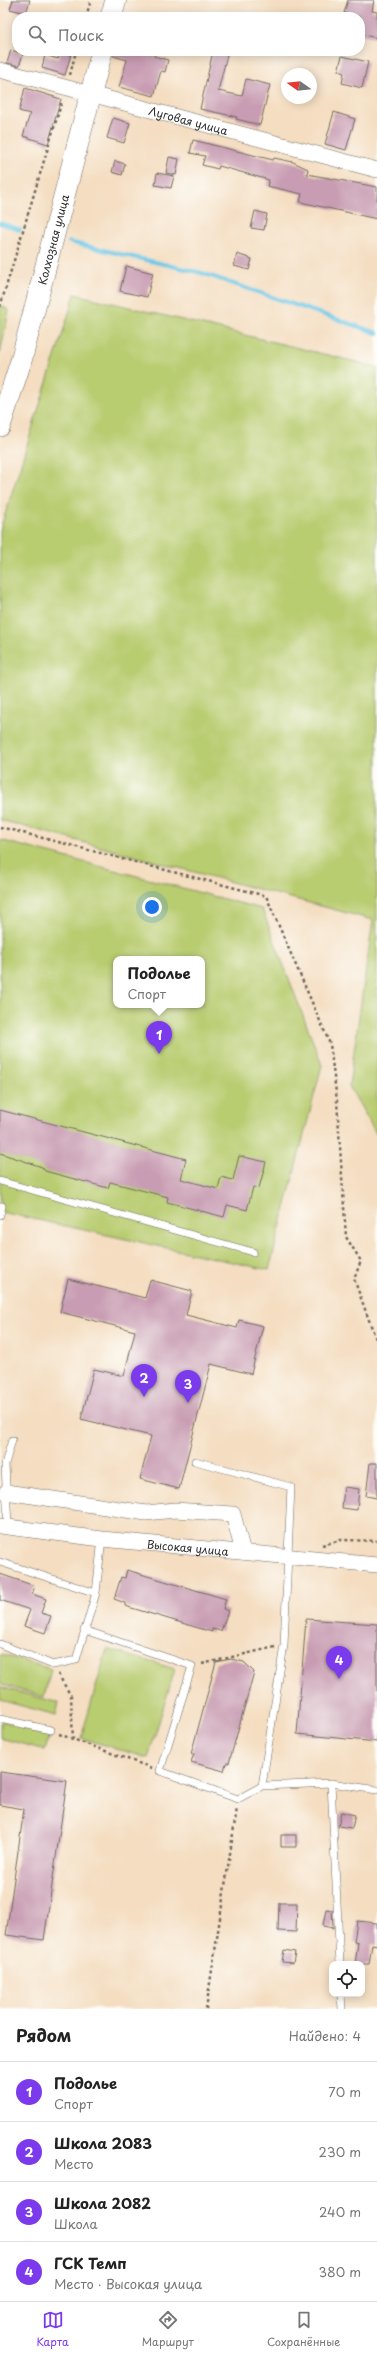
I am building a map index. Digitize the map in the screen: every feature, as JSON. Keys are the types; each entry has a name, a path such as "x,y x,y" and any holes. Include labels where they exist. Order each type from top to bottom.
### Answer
{"street":[{"path":"112,12 116,0"},
{"name":"Колхозная улица","path":"0,426 21,361 101,56"},
{"name":"Луговая улица","path":"0,70 376,166"},
{"path":"6,1492 146,1513 175,1510 233,1514 243,1552"},
{"name":"Высокая улица","path":"4,1526 102,1539 377,1565"}],"lane":[{"path":"0,1181 253,1252"},
{"path":"0,1206 2,1206 0,1215"},
{"path":"4,1526 6,1492 5,1464 12,1440"},
{"path":"195,1461 291,1487 286,1557 284,1645 262,1786"},
{"path":"0,1644 53,1665 76,1660 96,1593 102,1539"},
{"path":"0,1562 96,1593"},
{"path":"84,1630 192,1666 160,1771 238,1799 262,1786 331,1783 377,1790"},
{"path":"0,1719 51,1730"},
{"path":"331,1783 340,1961"},
{"path":"341,1997 342,2009"}],"path":[{"path":"87,12 90,0"},
{"path":"0,308 75,56"},
{"path":"0,827 266,896 330,1044 337,1101 346,1237 361,1261 354,1279 377,1342"},
{"path":"307,1559 322,1545 341,1540 377,1541"},
{"path":"192,1666 284,1645"},
{"path":"53,1665 71,1696 73,1740"},
{"path":"51,1730 73,1740 160,1771"},
{"path":"206,2009 238,1799"}],"green space":[{"path":"75,294 377,367 377,1135 349,1086 373,920 0,820 0,530"},
{"path":"0,305 9,310 0,354"},
{"path":"0,840 262,909 322,1065 269,1270 1,1212 0,1215"},
{"path":"107,1649 175,1669 148,1758 81,1738"},
{"path":"0,1654 51,1669 44,1697 0,1684"},
{"path":"0,1687 59,1703 56,1715 0,1700"},
{"path":"0,1721 51,1733 45,1750 0,1738"}],"building":[{"path":"13,0 30,0 26,12 10,9"},
{"path":"348,0 374,0 372,11 377,12 377,38 365,35 365,12 344,12"},
{"path":"11,50 12,56 22,56 19,66 7,63"},
{"path":"45,56 58,59 59,56 71,56 65,75 42,68"},
{"path":"113,56 154,56 168,60 165,72 161,71 154,96 119,87 127,60"},
{"path":"212,56 227,56 218,91 242,96 246,79 270,85 260,125 236,119 237,117 200,109"},
{"path":"342,56 368,62 362,88 342,83 344,73 338,71"},
{"path":"25,88 61,99 48,144 23,136 30,114 19,111"},
{"path":"334,112 355,119 346,150 325,144"},
{"path":"113,118 130,123 124,143 107,138"},
{"path":"193,140 273,160 274,158 293,162 308,169 307,174 377,187 377,219 300,202 302,194 267,186 269,180 219,166 218,169 202,165 205,156 190,153"},
{"path":"169,157 179,159 176,175 166,173"},
{"path":"115,161 125,164 122,175 112,172"},
{"path":"157,173 174,176 171,188 155,185"},
{"path":"255,211 267,214 264,230 251,228"},
{"path":"237,254 252,259 249,270 234,266"},
{"path":"126,266 153,273 147,297 120,291"},
{"path":"0,1110 186,1159 181,1179 218,1189 221,1177 233,1180 239,1156 266,1162 259,1188 253,1187 247,1210 227,1205 224,1217 167,1202 168,1197 110,1182 108,1188 45,1171 42,1167 0,1153"},
{"path":"68,1279 145,1298 150,1280 192,1291 186,1315 237,1328 239,1320 263,1326 251,1374 211,1364 179,1489 140,1479 151,1436 81,1419 94,1369 124,1376 135,1331 60,1312"},
{"path":"370,1463 377,1463 377,1498 366,1496"},
{"path":"344,1487 359,1489 357,1510 342,1508"},
{"path":"127,1570 226,1599 223,1609 228,1611 221,1631 212,1629 212,1632 125,1606 125,1603 114,1599 121,1577 125,1578"},
{"path":"0,1574 35,1586 32,1594 46,1599 41,1613 51,1616 45,1633 24,1626 30,1610 0,1600"},
{"path":"306,1619 377,1624 377,1742 297,1734"},
{"path":"231,1659 244,1662 254,1672 229,1763 226,1763 224,1771 191,1762 194,1754 191,1754 216,1662"},
{"path":"0,1772 67,1781 44,1940 6,1935 24,1809 0,1805"},
{"path":"341,1812 355,1815 352,1828 338,1826"},
{"path":"281,1835 296,1835 296,1847 281,1847"},
{"path":"279,1903 297,1903 296,1932 278,1931"},
{"path":"326,1909 332,1910 333,1928 323,1926"},
{"path":"357,1921 377,1923 377,1945 372,1944 369,1964 365,1964 365,1961 355,1961 358,1943 354,1942"},
{"path":"284,1950 295,1952 293,1963 282,1962"}],"waterway":[{"path":"0,223 20,230"},
{"path":"69,242 202,273 377,333"}],"place":[{"name":"Подолье","path":"159,1054"},
{"name":"Школа 2083","path":"144,1397"},
{"name":"Школа 2082","path":"188,1403"},
{"name":"ГСК Темп","path":"339,1679"}]}
